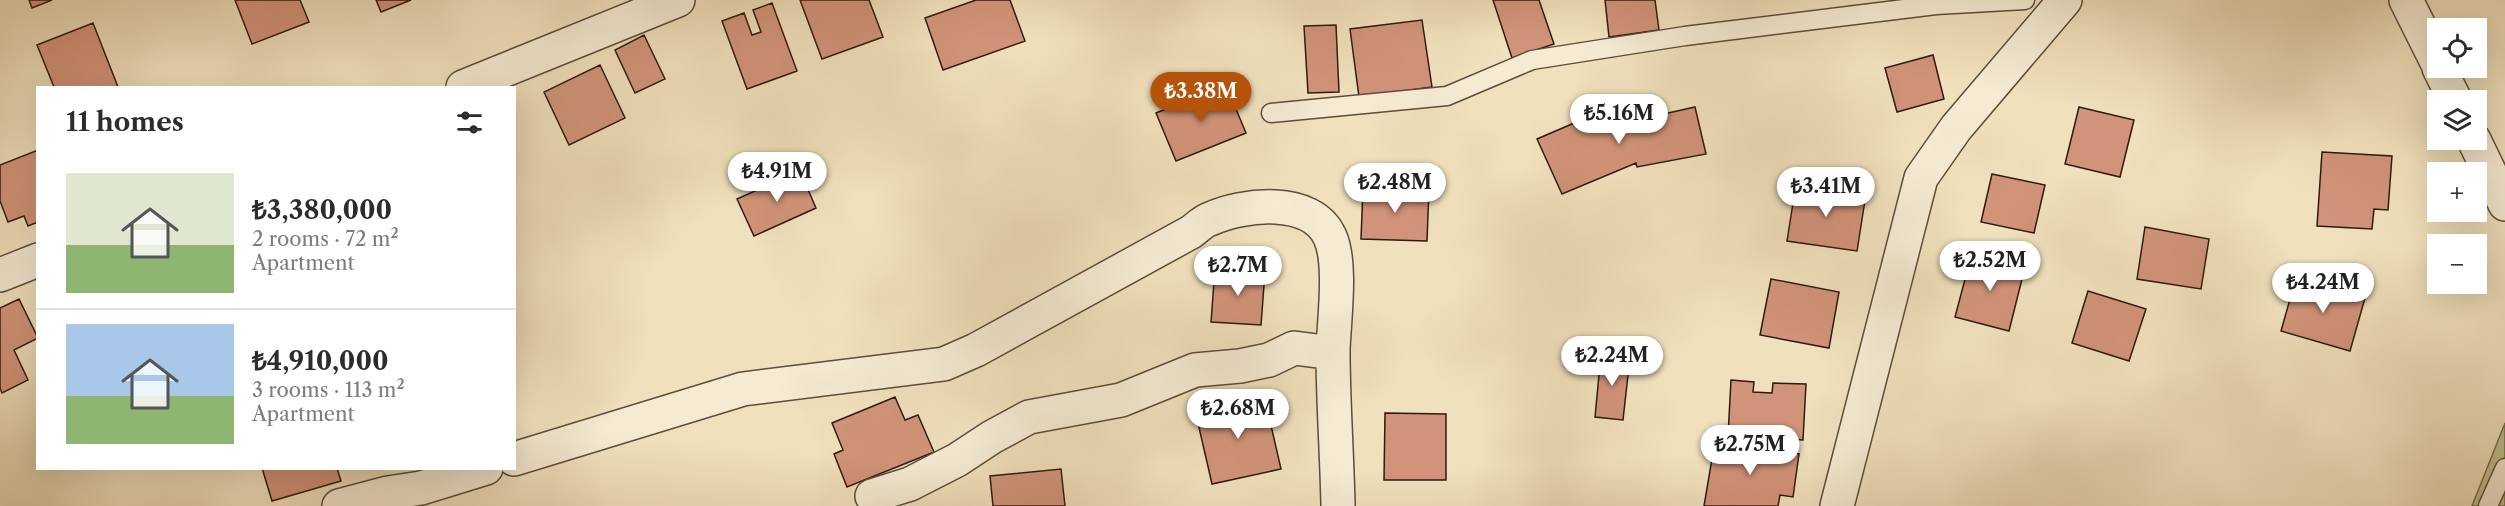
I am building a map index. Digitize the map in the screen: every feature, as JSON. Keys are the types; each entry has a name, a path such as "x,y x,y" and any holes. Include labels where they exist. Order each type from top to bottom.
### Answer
{"street":[{"path":"465,86 678,0"},
{"path":"1837,506 1922,178 1956,128 2065,0"},
{"path":"2406,0 2427,43"},
{"path":"2479,150 2505,204"},
{"path":"516,458 743,389 944,364 976,350 1191,232 1208,219 1246,208 1280,207 1303,212 1317,219 1330,237 1336,269 1333,353 1338,506"},
{"path":"0,275 36,261"},
{"path":"872,496 910,484 957,460 1029,417 1121,400 1195,370 1260,362 1294,348 1333,353"},
{"path":"339,506 388,493 421,488 480,470"}],"lane":[{"path":"1271,113 1447,96 1532,60 1685,36 1936,5 2025,0"},
{"path":"2488,506 2505,468"}],"green space":[{"path":"2505,423 2505,506 2472,506"}],"building":[{"path":"29,0 52,0 32,8"},
{"path":"235,0 300,0 309,22 252,44"},
{"path":"376,0 411,0 381,12"},
{"path":"800,0 869,0 883,37 822,59"},
{"path":"976,0 1010,0 1025,41 943,70 925,18"},
{"path":"1493,0 1539,0 1554,44 1512,58"},
{"path":"1605,0 1655,0 1659,30 1609,37"},
{"path":"772,3 797,71 747,89 722,21 744,13 752,35 761,32 753,10"},
{"path":"1422,20 1432,87 1359,97 1350,29"},
{"path":"93,23 118,86 54,86 37,45"},
{"path":"1336,25 1339,92 1308,93 1304,26"},
{"path":"644,35 665,79 635,93 615,50"},
{"path":"1933,55 1944,99 1897,112 1885,68"},
{"path":"600,65 625,118 569,145 544,92"},
{"path":"1226,85 1246,133 1176,161 1156,113"},
{"path":"1616,105 1624,123 1695,107 1706,154 1637,167 1636,163 1562,194 1537,139"},
{"path":"2079,107 2134,120 2120,177 2065,164"},
{"path":"36,151 36,223 28,226 24,216 8,222 0,201 0,165"},
{"path":"2322,152 2392,156 2388,210 2374,209 2372,229 2317,226"},
{"path":"800,171 816,208 754,236 737,199"},
{"path":"1992,174 2045,185 2034,233 1981,222"},
{"path":"1796,184 1866,194 1857,251 1787,241"},
{"path":"1363,187 1429,190 1427,241 1361,239"},
{"path":"2145,227 2209,239 2201,289 2137,279"},
{"path":"1972,253 2025,267 2009,331 1955,317"},
{"path":"1215,269 1265,272 1261,325 1211,322"},
{"path":"2296,278 2365,298 2350,351 2281,331"},
{"path":"1771,279 1839,292 1829,348 1760,335"},
{"path":"2088,291 2146,309 2129,361 2072,343"},
{"path":"19,299 36,334 36,339 14,350 28,380 2,393 0,388 0,308"},
{"path":"1601,354 1630,357 1623,420 1595,417"},
{"path":"1731,380 1754,382 1753,392 1772,393 1773,383 1806,384 1803,440 1728,436"},
{"path":"1264,395 1281,469 1212,484 1195,410"},
{"path":"895,397 905,420 918,415 934,452 847,487 834,454 843,450 832,423"},
{"path":"1385,413 1446,414 1446,480 1384,480"},
{"path":"1715,441 1799,454 1793,497 1780,495 1778,506 1704,506"},
{"path":"1061,469 1065,506 993,506 990,476"},
{"path":"263,470 338,470 341,481 272,501"}]}
